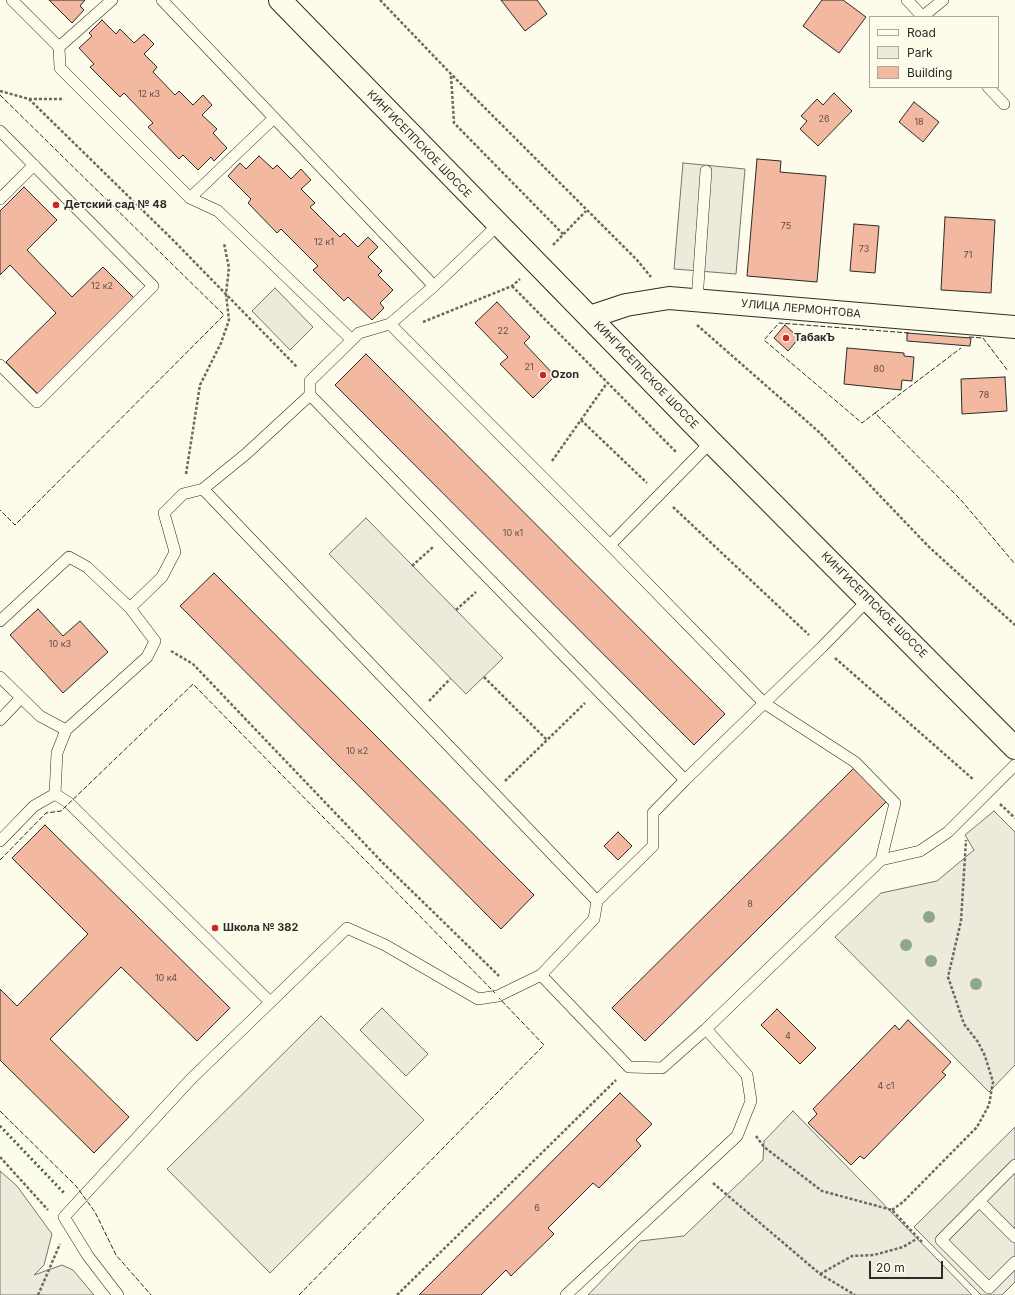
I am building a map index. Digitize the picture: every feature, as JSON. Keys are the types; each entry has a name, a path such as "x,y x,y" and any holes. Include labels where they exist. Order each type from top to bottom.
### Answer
{"main road":[{"name":"КИНГИСЕППСКОЕ ШОССЕ","path":"280,0 711,442 1015,748"},
{"name":"УЛИЦА ЛЕРМОНТОВА","path":"590,317 626,306 669,298 1015,327"}],"lane":[{"path":"12,0 59,47 60,68 190,198 218,211 352,340"},
{"path":"59,47 112,0"},
{"path":"162,0 434,286"},
{"path":"907,0 921,16"},
{"path":"923,16 943,0"},
{"path":"989,88 1004,104"},
{"path":"190,198 274,118"},
{"path":"0,131 153,286 37,402 0,365"},
{"path":"0,199 34,165"},
{"path":"697,300 706,171"},
{"path":"498,225 434,286 394,328 360,334 352,340 310,381 310,395 685,780"},
{"path":"394,328 610,545 764,703 855,762 895,803 881,860"},
{"path":"130,608 162,577 175,552 164,514 183,494 203,489 246,454 310,395"},
{"path":"610,545 711,442"},
{"path":"203,489 597,901"},
{"path":"0,621 69,557 87,567 130,608 155,641 147,657 66,730 57,753 55,794"},
{"path":"118,1295 68,1232 64,1217 191,1079 347,928 385,944 478,998 498,996 541,976 594,919 597,901 653,846 653,813 868,600"},
{"path":"0,677 40,716 66,730"},
{"path":"0,720 22,698"},
{"path":"541,976 629,1067 662,1068 706,1029 881,860 920,851 948,832 1015,765"},
{"path":"0,842 34,806 55,794"},
{"path":"55,794 70,803 270,1002"},
{"path":"566,1295 737,1136 751,1101 747,1075 706,1029"},
{"path":"1015,1165 941,1240 989,1288 1015,1262"},
{"path":"979,1201 1015,1237"}],"path":[{"path":"451,74 454,122 564,234"},
{"path":"0,91 29,99 64,99 87,95"},
{"path":"29,99 226,294 310,381"},
{"path":"183,494 200,385 220,343 228,320 226,294 229,268 218,211"},
{"path":"394,328 512,286 680,456 679,475"},
{"path":"541,476 607,383"},
{"path":"581,420 822,647 988,792 1015,818"},
{"path":"412,566 446,535"},
{"path":"456,610 489,579"},
{"path":"155,641 193,664 383,863 513,989"},
{"path":"484,677 547,740"},
{"path":"417,712 450,679"},
{"path":"494,792 598,690"},
{"path":"744,1119 764,1147 822,1191 892,1210 903,1202 977,1127 989,1105 993,1082 985,1056 978,1042 964,1024 948,977 961,921 968,812"},
{"path":"397,1295 629,1067"},
{"path":"0,1157 68,1232 38,1295"},
{"path":"699,1171 820,1274 855,1295"},
{"path":"820,1274 852,1256 874,1255 903,1247 918,1238"}],"green space":[{"path":"275,288 313,327 290,350 252,311"},
{"path":"366,518 503,658 466,694 329,554"},
{"path":"994,811 1015,832 1015,1065 989,1092 835,937 881,893 937,881 974,850 965,835"},
{"path":"382,1008 428,1054 406,1076 360,1030"},
{"path":"321,1016 424,1120 270,1273 167,1169"},
{"path":"793,1111 972,1295 588,1295 640,1241 684,1236 763,1160 764,1141"},
{"path":"0,1171 17,1186 52,1234 44,1265 34,1275 62,1265 73,1270 94,1295 0,1295"}],"shaded area":[{"path":"683,163 745,169 736,274 674,269"},
{"path":"1015,1127 1015,1282 1002,1295 981,1295 914,1227"}],"building":[{"path":"49,0 85,0 80,6 84,10 72,23"},
{"path":"501,0 537,0 547,14 525,31"},
{"path":"822,0 843,0 866,17 839,53 803,26"},
{"path":"102,20 116,34 120,29 134,43 144,34 154,44 144,54 157,67 153,72 175,95 179,91 193,105 203,95 212,105 202,115 217,129 213,133 227,148 214,161 211,157 198,170 183,155 179,159 148,127 153,123 124,93 120,97 90,67 94,64 79,48 92,36 89,33"},
{"path":"834,93 852,111 818,146 800,129 807,121 801,116 817,99 823,105"},
{"path":"914,102 939,122 923,142 899,122"},
{"path":"259,156 273,169 277,165 291,179 301,169 311,180 301,189 315,203 310,207 340,237 344,233 358,247 368,237 378,247 368,257 382,271 378,275 393,290 380,303 384,308 372,320 348,297 344,301 313,270 318,266 281,229 277,233 248,203 251,199 228,176 240,163 246,169"},
{"path":"757,159 781,161 780,172 826,176 817,282 747,276"},
{"path":"24,187 57,220 27,250 72,297 103,267 136,300 39,395 6,362 56,313 10,265 0,275 0,211"},
{"path":"945,217 995,220 991,293 941,290"},
{"path":"854,224 879,226 875,273 850,271"},
{"path":"497,302 530,337 524,343 555,376 533,398 500,364 508,357 475,323"},
{"name":"ТабакЪ","path":"785,325 799,338 788,351 774,338"},
{"path":"907,333 971,338 970,346 907,341"},
{"path":"847,348 904,353 904,356 914,357 912,381 902,380 901,390 844,384"},
{"path":"366,354 725,714 694,745 335,385"},
{"path":"1005,377 1007,411 962,414 961,379"},
{"path":"214,573 534,895 501,929 180,606"},
{"path":"38,609 63,636 80,621 108,652 63,693 10,635"},
{"path":"855,767 888,800 645,1041 612,1008"},
{"path":"45,825 230,1008 197,1041 121,967 50,1039 129,1117 94,1153 0,1060 0,989 17,1006 88,934 12,858"},
{"path":"618,832 632,846 618,860 604,846"},
{"path":"777,1009 816,1048 800,1064 761,1025"},
{"path":"908,1020 951,1062 942,1072 946,1075 864,1159 860,1156 851,1165 808,1123 817,1114 813,1109 895,1025 899,1030"},
{"path":"620,1093 652,1124 636,1140 641,1146 599,1188 593,1183 548,1228 554,1234 511,1276 506,1270 481,1295 419,1295"}],"hedge":[{"path":"0,1126 64,1193"}],"fence":[{"path":"0,95 224,315 15,525 0,510"},
{"path":"909,333 779,323 764,340 862,423 875,413 961,500 1015,564"},
{"path":"969,337 983,338 1008,371"},
{"path":"875,413 961,348"},
{"path":"0,860 46,813 61,811 193,684 495,993"},
{"path":"299,1295 544,1045 499,998"},
{"path":"0,1111 76,1186 95,1212 116,1255 151,1295"}],"place":[{"name":"Детский сад № 48","path":"56,205"},
{"name":"ТабакЪ","path":"786,338"},
{"name":"Ozon","path":"543,375"},
{"name":"Школа № 382","path":"215,928"}]}
